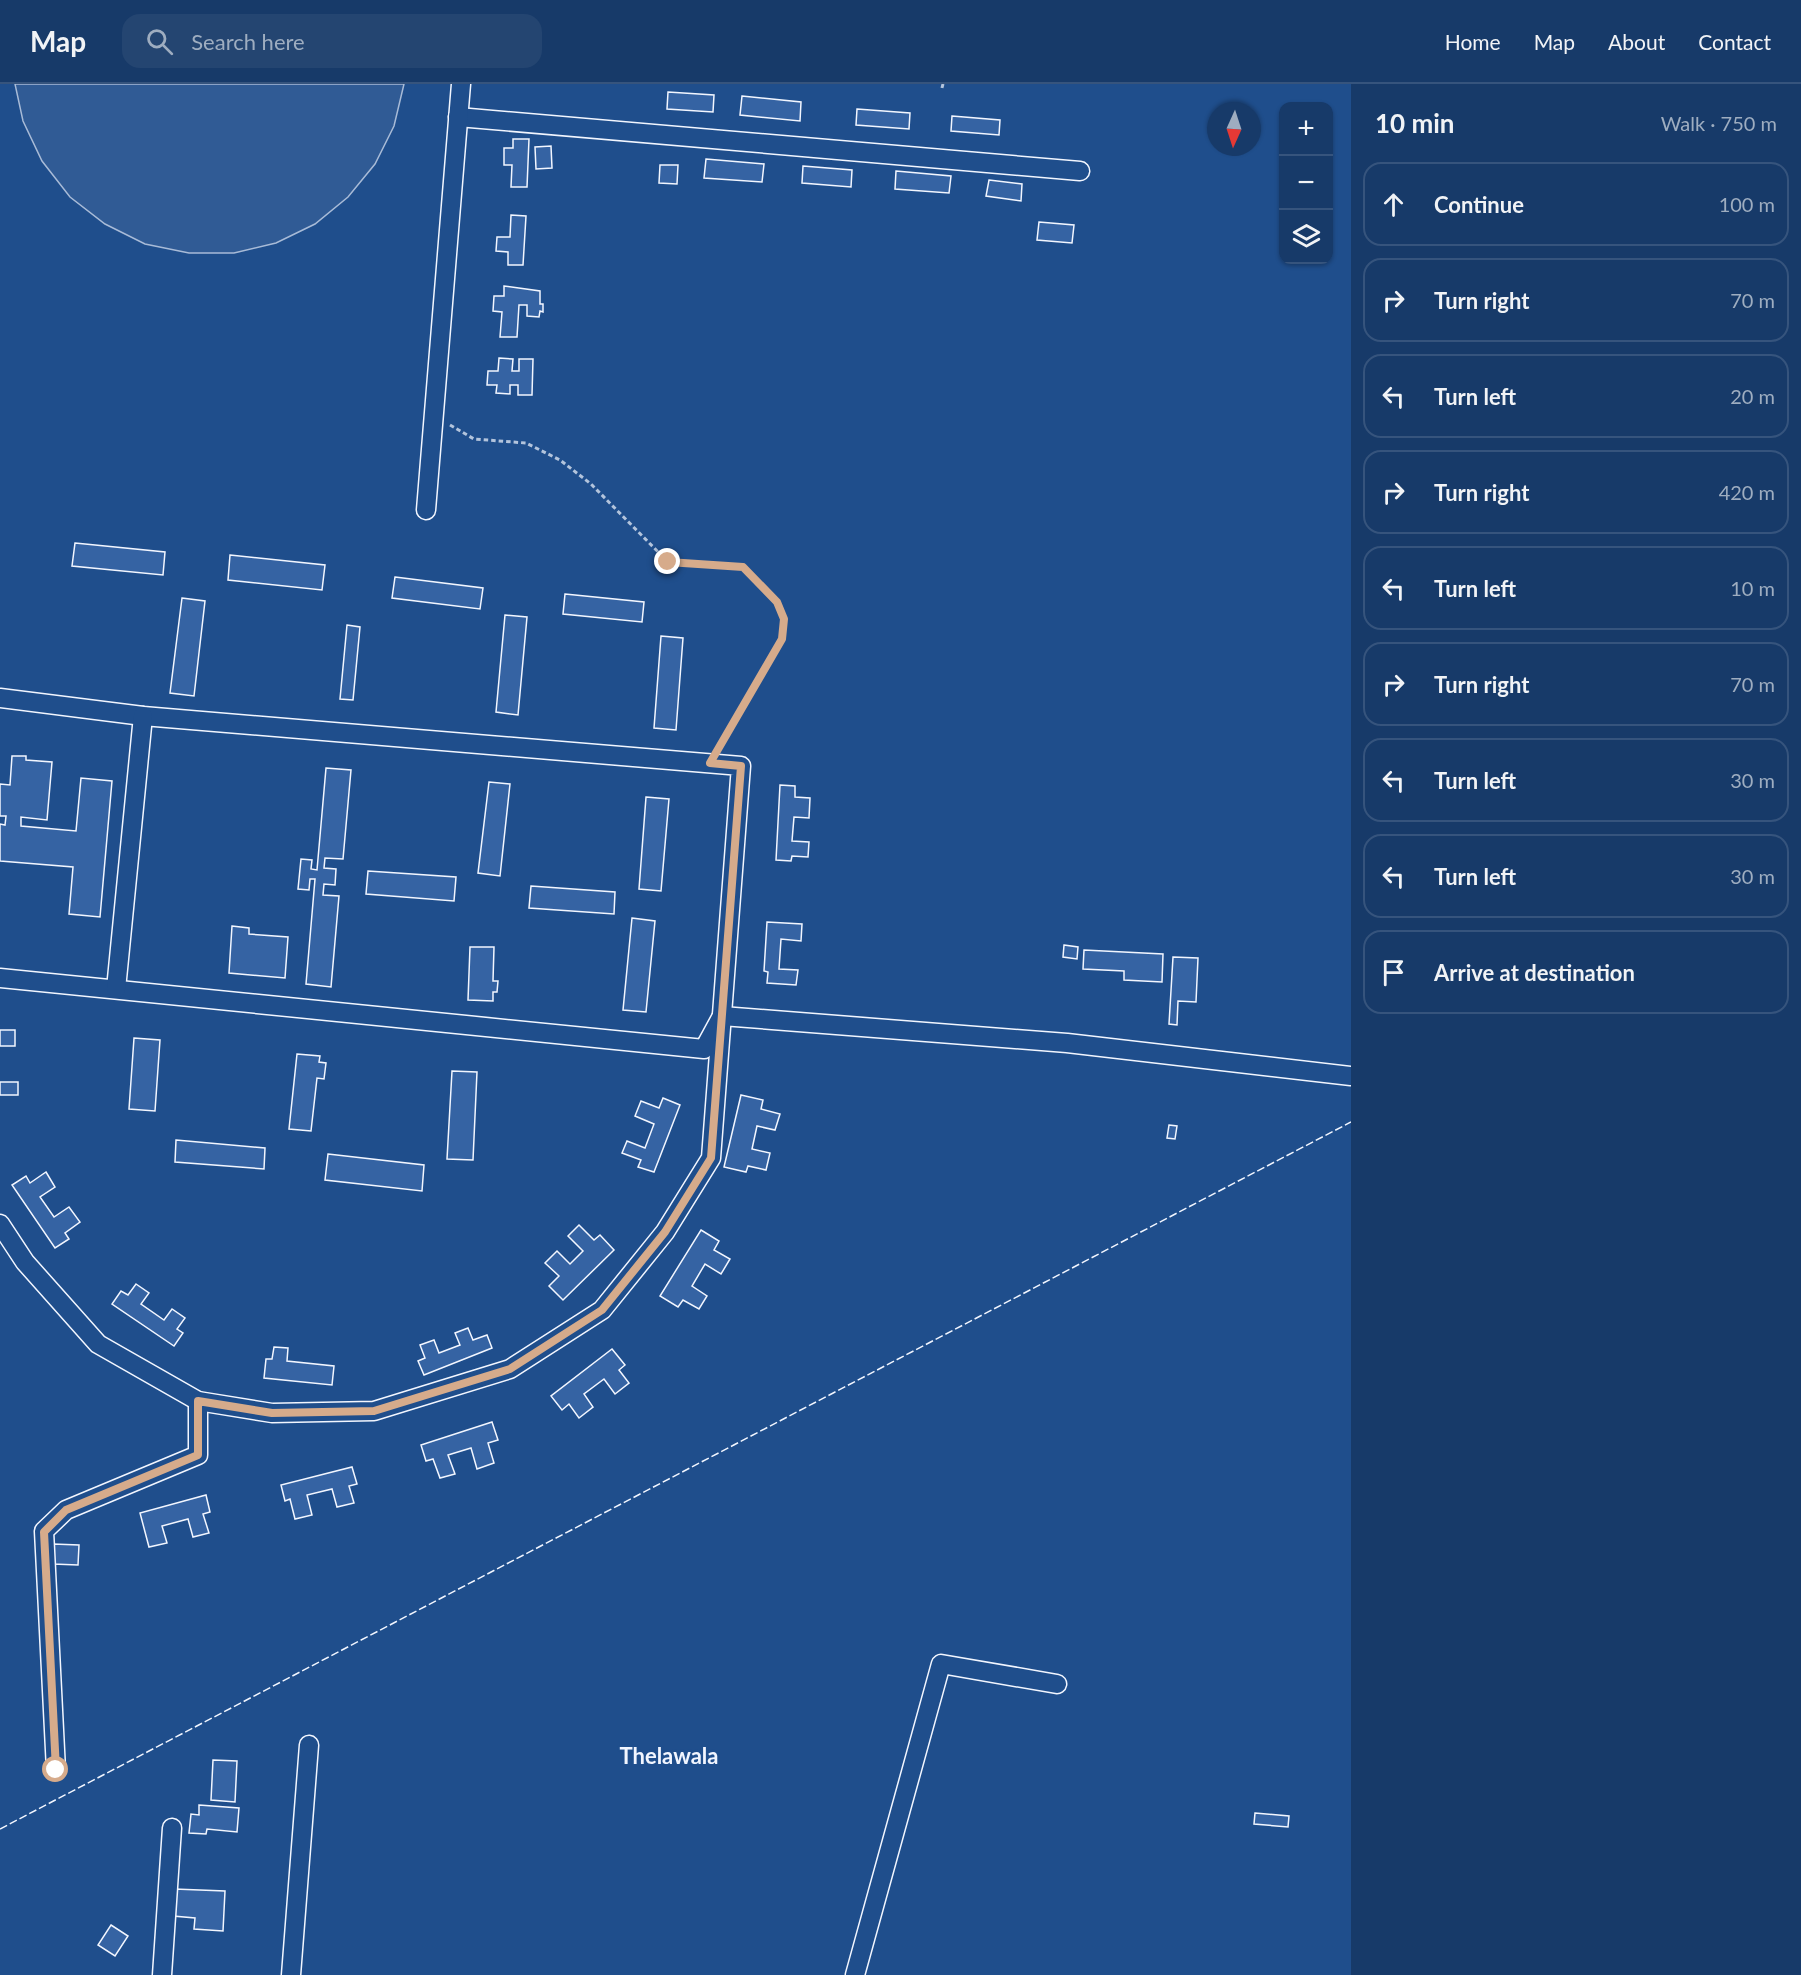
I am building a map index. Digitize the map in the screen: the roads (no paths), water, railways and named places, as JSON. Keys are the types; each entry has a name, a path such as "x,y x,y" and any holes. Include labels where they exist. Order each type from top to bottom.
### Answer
{"street":[{"path":"426,510 460,84"},
{"path":"458,117 1080,171"},
{"path":"0,698 142,716 741,766 711,1158 665,1232 602,1310 510,1369 374,1411 272,1413 198,1401 98,1344 25,1262 0,1224"},
{"path":"116,990 142,716"},
{"path":"0,978 704,1049 722,1016"},
{"path":"722,1016 1067,1043 1351,1076"},
{"path":"56,1770 44,1532 66,1510 198,1455 198,1401"},
{"path":"855,1975 941,1664 1057,1684"},
{"path":"291,1975 309,1745"},
{"path":"162,1975 172,1828"}],"district":[{"name":"Thelawala","path":"669,1755"}]}
